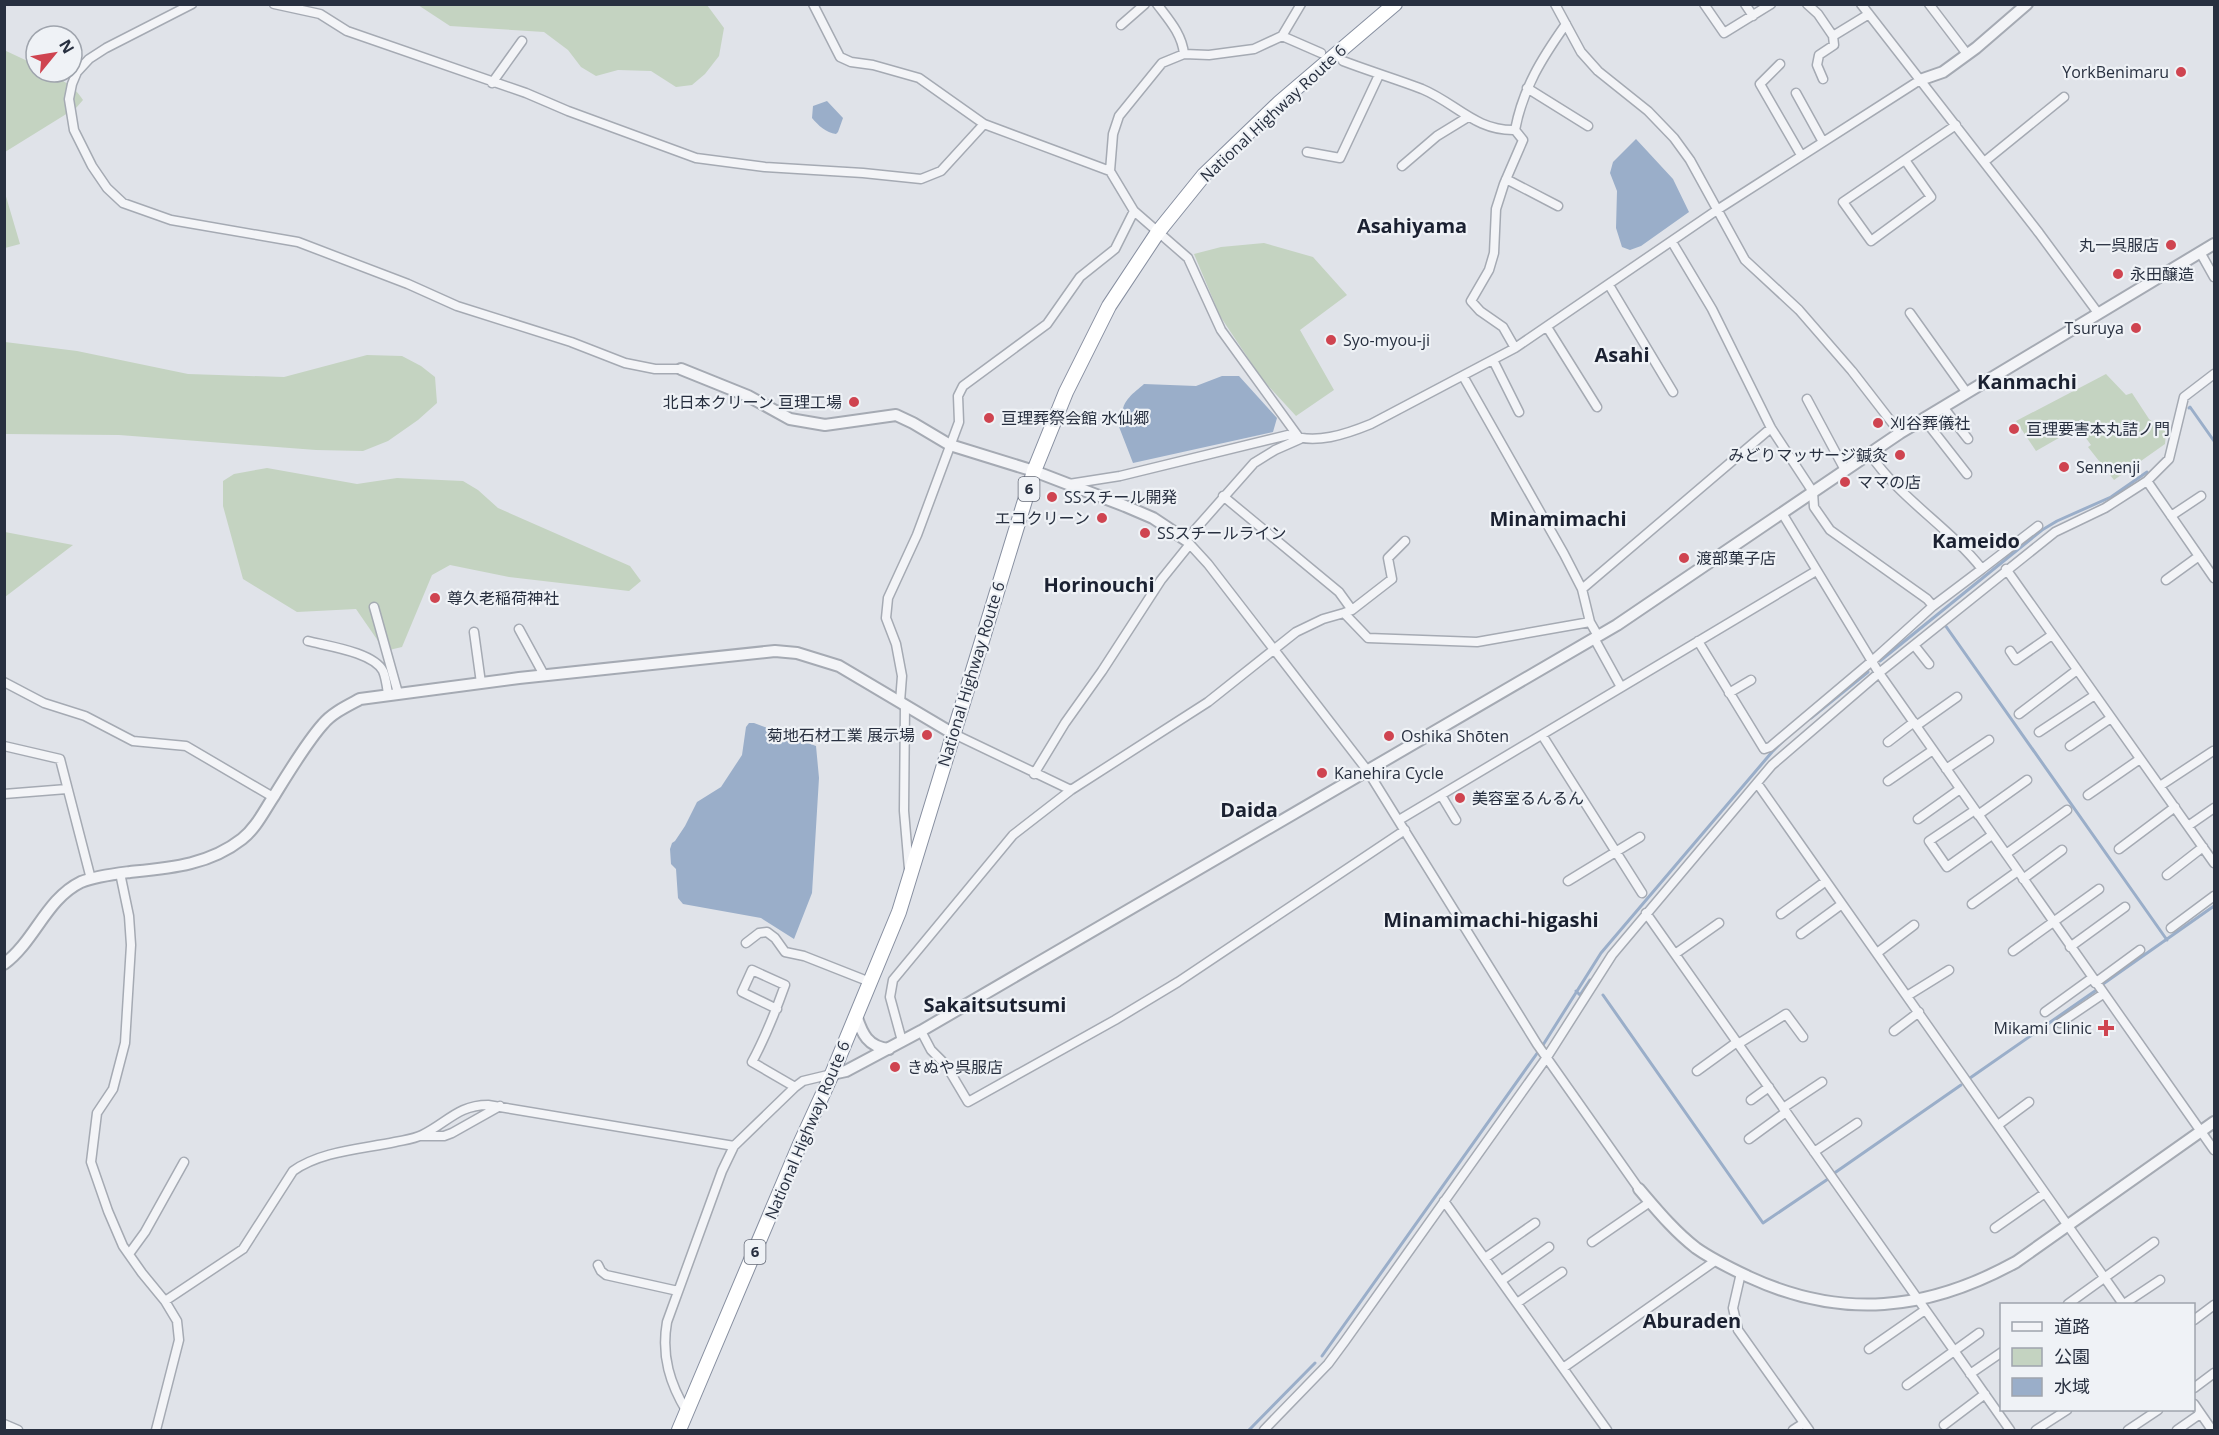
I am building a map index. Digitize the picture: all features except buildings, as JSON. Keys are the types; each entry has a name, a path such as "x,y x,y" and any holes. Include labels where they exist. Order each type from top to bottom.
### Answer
{"highway":[{"name":"National Highway Route 6","path":"679,1431 899,912 1034,471 1066,392 1109,306 1158,232 1204,175 1280,102 1395,4"}],"street":[{"path":"192,4 89,59 77,72 72,84 69,99 74,129 92,166 107,188 123,203 171,220 298,242 408,284 457,306 571,342 625,363 655,369 681,369 748,396 790,419 825,425 896,415 950,445 1034,471 1153,518 1188,542 1209,564 1367,770 1537,1044 1639,1189 1666,1221 1714,1261 1779,1291 1833,1304 1881,1305 1918,1300 1984,1280 2035,1251 2214,1122"},
{"path":"274,4 320,14 347,31 526,93 568,111 696,158 765,167 921,179 941,171 984,124"},
{"path":"813,4 840,57 851,62 873,65 919,78 984,124 1110,171"},
{"path":"1121,26 1145,4"},
{"path":"1157,4 1183,42 1184,54"},
{"path":"1300,439 1221,330 1188,258 1134,210 1114,181 1110,171 1113,134 1119,116 1162,63 1184,54 1209,55 1254,49 1281,36 1301,4"},
{"path":"1555,4 1581,52 1598,71 1648,111 1674,138 1690,160 1745,260 1799,310 1852,371 1900,433"},
{"path":"1704,4 1724,33 1771,4"},
{"path":"1745,4 1753,16"},
{"path":"1807,4 1818,14 1833,36 1834,45 1820,55 1817,65 1823,79"},
{"path":"1862,4 2098,314"},
{"path":"1929,4 1967,54"},
{"path":"1066,485 1120,476 1288,435 1300,439 1324,439 1346,434 1371,424 1515,348 1801,155 1920,80 1943,72 2027,4"},
{"path":"1833,36 1869,14"},
{"path":"1515,348 1503,327 1480,311 1471,301 1489,270 1494,253 1496,209 1523,140 1515,130 1519,108 1537,67 1566,24"},
{"path":"1281,36 1321,53"},
{"path":"492,83 522,41"},
{"path":"1343,61 1423,90 1468,117 1499,130 1515,130"},
{"path":"1779,64 1760,84 1801,155"},
{"path":"1307,152 1340,158 1379,75"},
{"path":"1527,88 1588,126"},
{"path":"1796,93 1823,142"},
{"path":"1984,162 2064,98"},
{"path":"1402,166 1437,136 1468,117"},
{"path":"1905,160 1931,197 1871,241 1843,202 1956,125"},
{"path":"1506,179 1558,206"},
{"path":"910,875 904,811 902,676 896,644 886,618 888,598 916,535 959,422 958,396 963,386 1047,324 1080,277 1114,249 1134,210"},
{"path":"1672,242 1712,309 1771,428 1813,492 1814,507 1830,530 1927,599 1933,606"},
{"path":"687,1413 672,1382 663,1342 667,1322 718,1181 734,1146 795,1087 803,1081 846,1071 889,1049 1596,637 1900,433 2214,244"},
{"path":"2200,252 2214,276"},
{"path":"1609,285 1673,392"},
{"path":"1911,313 1967,393"},
{"path":"1547,327 1597,406"},
{"path":"1493,360 1519,412"},
{"path":"1264,1431 1328,1364 1547,1058 1612,955 1772,765 1879,673 2006,569 2055,532 2105,508 2147,481 2169,459 2184,397 2214,374"},
{"path":"1463,376 1582,589 1590,622 1621,687"},
{"path":"1807,399 1845,470"},
{"path":"1943,407 1968,439"},
{"path":"1924,419 1967,474"},
{"path":"1582,589 1771,428"},
{"path":"1034,774 1065,723 1161,580 1223,496 1254,463 1275,450 1300,439"},
{"path":"1870,454 1910,500 1953,537 1982,569"},
{"path":"2147,481 2214,578"},
{"path":"1223,496 1339,592 1348,612 1368,638 1477,642 1590,622"},
{"path":"2171,516 2201,496"},
{"path":"1782,513 1879,673 2214,1150"},
{"path":"1698,641 1764,749 1770,747 1933,606 2038,526"},
{"path":"902,1041 890,998 893,981 1013,835 1071,790 1208,702 1296,632 1323,619 1348,612 1392,579 1388,558 1405,541"},
{"path":"2166,580 2199,556"},
{"path":"2006,569 2214,863"},
{"path":"1399,820 1816,571"},
{"path":"374,607 393,694"},
{"path":"519,629 544,675"},
{"path":"474,632 481,683"},
{"path":"2010,651 2016,660 2052,634"},
{"path":"308,641 365,656 376,662 383,671 393,694"},
{"path":"1914,645 1929,664"},
{"path":"4,964 24,945 59,897 69,889 91,879 120,873 170,868 215,857 251,831 323,724 360,699 544,675 776,651 797,653 830,662 952,733 1071,790"},
{"path":"2019,714 2077,670"},
{"path":"1729,693 1751,680"},
{"path":"4,682 44,704 85,716 133,741 186,746 273,797"},
{"path":"2039,732 2095,695"},
{"path":"1888,742 1957,697"},
{"path":"2070,746 2111,718"},
{"path":"1542,735 1642,893"},
{"path":"1946,769 1989,740"},
{"path":"4,746 60,759 91,879"},
{"path":"1888,781 1933,750"},
{"path":"2160,786 2213,751"},
{"path":"2088,795 2140,759"},
{"path":"1992,835 1947,867 1929,841 2026,780"},
{"path":"1757,783 2122,1303 2160,1280"},
{"path":"4,794 67,789"},
{"path":"1918,819 1960,789"},
{"path":"1441,795 1456,820"},
{"path":"2118,849 2175,807"},
{"path":"2188,826 2214,808"},
{"path":"2006,854 2067,810"},
{"path":"921,1031 931,1050 946,1065 968,1102 1178,982 1405,830"},
{"path":"1568,881 1640,837"},
{"path":"2168,875 2203,847"},
{"path":"1972,904 2062,850"},
{"path":"120,873 129,916 131,945 125,1043 113,1089 97,1113 91,1162 108,1211 129,1254 165,1300 177,1321 179,1340 156,1431"},
{"path":"1781,914 1826,882"},
{"path":"2013,951 2099,889"},
{"path":"2171,928 2214,896"},
{"path":"1801,934 1842,904"},
{"path":"2070,946 2125,907"},
{"path":"1646,913 2010,1431"},
{"path":"1675,954 1719,923"},
{"path":"1877,953 1914,925"},
{"path":"746,943 759,933 767,933 775,938 785,952 804,956 870,982"},
{"path":"2045,1012 2140,950"},
{"path":"777,1009 742,992 752,970 785,985 777,1009 769,1031 752,1062 795,1087"},
{"path":"1907,996 1949,970"},
{"path":"2060,1023 2103,994"},
{"path":"1894,1031 1919,1012"},
{"path":"1697,1071 1786,1014 1803,1036"},
{"path":"856,1015 861,1033 870,1043 889,1049"},
{"path":"1749,1139 1822,1082"},
{"path":"1751,1100 1769,1088"},
{"path":"1998,1125 2029,1102"},
{"path":"421,1136 457,1112 476,1105 500,1106 734,1146"},
{"path":"165,1300 243,1249 274,1198 293,1171 302,1165 343,1153 421,1136 444,1136 500,1106"},
{"path":"1814,1152 1857,1122"},
{"path":"129,1254 145,1232 184,1162"},
{"path":"1995,1228 2045,1193"},
{"path":"1444,1201 1606,1431"},
{"path":"1592,1242 1650,1202"},
{"path":"1485,1258 1535,1223"},
{"path":"2071,1303 2154,1242"},
{"path":"1501,1281 1549,1247"},
{"path":"1563,1368 1714,1261"},
{"path":"598,1265 601,1272 606,1275 678,1291"},
{"path":"1517,1304 1562,1272"},
{"path":"1741,1273 1733,1308 1738,1330 1806,1427 1793,1431"},
{"path":"2195,1319 2214,1305"},
{"path":"1869,1349 1925,1310"},
{"path":"1907,1385 1979,1333"},
{"path":"1970,1374 2000,1353"},
{"path":"2195,1387 2214,1373"},
{"path":"1944,1425 1985,1395"},
{"path":"2195,1407 2212,1431"},
{"path":"2036,1431 2066,1411"},
{"path":"2128,1431 2157,1411"},
{"path":"2177,1431 2200,1414"},
{"path":"4,1424 18,1431"}],"green space":[{"path":"418,5 707,5 724,28 719,56 705,74 692,85 676,87 651,71 618,70 596,76 581,67 568,50 544,32 450,26"},
{"path":"4,50 24,59 24,84 67,84 83,100 76,108 5,152"},
{"path":"5,193 20,244 4,248"},
{"path":"1264,243 1313,257 1347,295 1300,330 1334,390 1296,416 1262,379 1220,316 1194,254 1221,247"},
{"path":"5,342 77,351 188,374 284,377 367,355 402,356 435,377 437,403 388,441 363,451 316,450 119,435 5,434"},
{"path":"2106,374 2126,395 2132,393 2149,419 2166,432 2165,444 2114,480 2088,447 2091,445 2078,427 2036,451 2016,421"},
{"path":"267,468 357,484 397,478 463,481 478,490 498,508 630,566 641,581 629,591 509,577 450,565 432,575 402,647 385,651 356,609 297,612 243,579 223,506 223,481 234,474"},
{"path":"5,532 73,545 5,597"}],"water":[{"path":"827,101 843,118 836,134 820,126 812,118 813,106"},
{"path":"1636,139 1673,179 1689,212 1641,246 1630,250 1622,247 1616,228 1617,191 1610,173 1613,162"},
{"path":"1222,376 1239,376 1277,418 1273,432 1133,463 1116,419 1122,416 1126,401 1133,394 1144,384 1196,386"},
{"path":"749,723 816,746 819,778 812,893 794,939 761,918 683,904 678,898 676,869 671,864 672,843 685,826 697,802 721,787 742,755 746,727"}],"waterway":[{"path":"2189,408 2214,441"},
{"path":"1880,661 2042,530 2111,497 2147,472"},
{"path":"1945,625 2167,940"},
{"path":"1811,718 1868,672"},
{"path":"1543,1045 1601,953 1785,739"},
{"path":"2103,984 2214,906"},
{"path":"1576,991 1580,995 1590,980"},
{"path":"1970,1078 2095,991"},
{"path":"1603,995 1763,1223 1828,1179"},
{"path":"1322,1356 1538,1052"},
{"path":"1833,1174 1961,1085"},
{"path":"1249,1430 1315,1363"}],"place":[{"name":"YorkBenimaru","path":"2181,72"},
{"name":"丸一呉服店","path":"2171,245"},
{"name":"永田醸造","path":"2118,274"},
{"name":"Tsuruya","path":"2136,328"},
{"name":"Syo-myou-ji","path":"1331,340"},
{"name":"北日本クリーン 亘理工場","path":"854,402"},
{"name":"亘理葬祭会館 水仙郷","path":"989,418"},
{"name":"刈谷葬儀社","path":"1878,423"},
{"name":"亘理要害本丸詰ノ門","path":"2014,429"},
{"name":"みどりマッサージ鍼灸","path":"1900,455"},
{"name":"Sennenji","path":"2064,467"},
{"name":"ママの店","path":"1845,482"},
{"name":"SSスチール開発","path":"1052,497"},
{"name":"エコクリーン","path":"1102,518"},
{"name":"SSスチールライン","path":"1145,533"},
{"name":"渡部菓子店","path":"1684,558"},
{"name":"尊久老稲荷神社","path":"435,598"},
{"name":"菊地石材工業 展示場","path":"927,735"},
{"name":"Oshika Shōten","path":"1389,736"},
{"name":"Kanehira Cycle","path":"1322,773"},
{"name":"美容室るんるん","path":"1460,798"},
{"name":"Mikami Clinic","path":"2106,1028"},
{"name":"きぬや呉服店","path":"895,1067"}],"district":[{"name":"Asahiyama","path":"1412,226"},
{"name":"Asahi","path":"1622,355"},
{"name":"Kanmachi","path":"2027,382"},
{"name":"Minamimachi","path":"1558,519"},
{"name":"Kameido","path":"1976,541"},
{"name":"Horinouchi","path":"1099,585"},
{"name":"Daida","path":"1249,810"},
{"name":"Minamimachi-higashi","path":"1491,920"},
{"name":"Sakaitsutsumi","path":"995,1005"},
{"name":"Aburaden","path":"1692,1321"}]}
